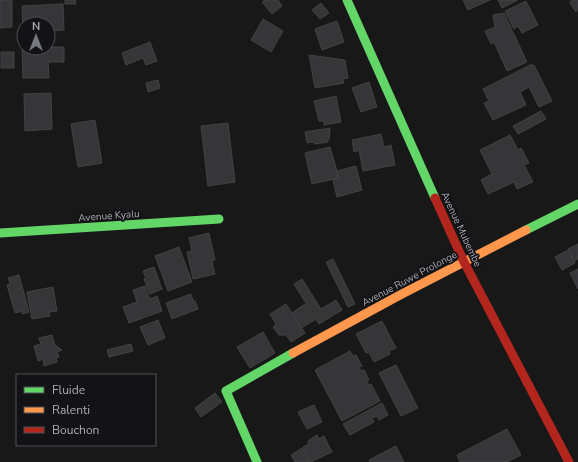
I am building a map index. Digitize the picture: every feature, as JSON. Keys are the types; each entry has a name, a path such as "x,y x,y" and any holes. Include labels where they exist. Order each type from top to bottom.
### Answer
{"street":[{"name":"Avenue Mubembe","path":"347,0 464,262 569,462"},
{"name":"Avenue Ruwe Prolonge","path":"257,462 234,414 226,391 293,352 578,204"},
{"name":"Avenue Kyalu","path":"0,233 219,219"}],"building":[{"path":"0,0 12,0 12,27 0,28"},
{"path":"65,0 75,0 76,4 65,4"},
{"path":"265,0 278,0 282,6 272,14 262,2"},
{"path":"463,0 490,0 468,10"},
{"path":"498,0 518,0 502,8"},
{"path":"572,0 578,0 578,8 576,12 570,3"},
{"path":"526,1 538,25 522,33 518,26 514,29 505,11"},
{"path":"321,3 329,13 320,19 312,10"},
{"path":"63,4 64,30 56,30 56,16 22,16 22,6"},
{"path":"504,13 527,62 507,71 494,42 491,44 485,31 495,27 493,15"},
{"path":"263,19 283,31 271,52 251,40"},
{"path":"337,21 344,42 322,50 315,29"},
{"path":"150,42 157,61 146,65 143,58 126,65 122,53"},
{"path":"56,47 64,47 64,62 48,62 49,78 23,78 22,56 56,56"},
{"path":"1,52 14,52 14,68 1,68"},
{"path":"309,55 345,60 348,78 343,79 344,83 315,88"},
{"path":"530,65 534,65 552,101 539,107 529,87 520,92 526,105 493,120 484,103 489,101 483,89"},
{"path":"158,80 160,88 148,92 146,83"},
{"path":"369,82 377,107 361,112 352,88"},
{"path":"51,93 52,129 25,131 24,94"},
{"path":"336,96 341,122 324,125 324,121 319,121 314,101"},
{"path":"541,111 546,119 518,134 513,126"},
{"path":"95,120 102,163 78,167 71,124"},
{"path":"228,123 235,182 208,186 201,126"},
{"path":"330,128 329,140 327,140 328,142 315,144 314,142 307,143 305,132"},
{"path":"381,134 384,147 391,145 395,165 363,171 359,150 354,152 352,140"},
{"path":"510,135 518,150 521,148 529,163 524,165 533,182 517,189 514,182 488,194 481,180 492,174 480,150"},
{"path":"330,147 338,178 312,184 305,153"},
{"path":"356,166 362,190 337,197 333,180 339,178 337,171"},
{"path":"209,233 215,260 212,261 215,274 193,279 187,252 192,251 189,238"},
{"path":"578,244 578,259 575,261 568,249"},
{"path":"179,247 192,282 168,291 155,256"},
{"path":"568,250 575,263 562,270 555,257"},
{"path":"333,259 355,304 348,307 326,262"},
{"path":"154,267 162,289 150,294 144,279 146,278 143,271"},
{"path":"578,269 578,289 570,273"},
{"path":"19,275 29,312 22,314 22,311 15,313 7,285 10,284 8,278"},
{"path":"302,279 321,309 336,300 342,310 319,324 294,284"},
{"path":"145,286 150,299 157,296 162,311 129,323 123,307 137,302 133,290"},
{"path":"53,287 57,311 49,312 50,316 32,319 27,292"},
{"path":"191,294 198,309 172,319 166,303"},
{"path":"286,304 305,333 291,342 286,335 279,335 273,327 276,324 270,314"},
{"path":"305,304 315,320 301,328 292,313"},
{"path":"158,320 165,338 148,345 140,327"},
{"path":"382,321 396,348 389,351 390,354 374,362 369,352 366,353 356,334"},
{"path":"263,332 275,353 250,368 237,347"},
{"path":"52,335 55,345 62,350 57,352 59,357 56,358 57,362 44,366 43,359 38,361 34,346 41,344 39,338"},
{"path":"131,344 133,351 109,357 107,350"},
{"path":"350,351 353,356 356,355 362,366 359,367 361,371 364,370 369,380 366,381 369,385 371,384 380,401 342,421 315,370"},
{"path":"396,365 418,408 401,416 379,373"},
{"path":"215,393 222,402 201,417 195,408"},
{"path":"382,403 388,415 379,420 377,416 372,418 374,422 350,435 343,424"},
{"path":"314,405 322,422 307,429 298,412"},
{"path":"507,429 521,455 507,462 460,462 457,455"},
{"path":"317,435 319,439 324,436 332,452 311,462 303,447 309,444 308,441"},
{"path":"396,446 404,462 370,462 369,460"},
{"path":"302,448 310,462 295,462 291,455"}],"traffic: fast":[{"path":"347,0 435,198"},
{"path":"526,230 578,204"},
{"path":"0,233 219,219"},
{"path":"257,462 226,391 293,353"}],"traffic: slow":[{"path":"293,353 400,295 526,230"}],"traffic: jam":[{"path":"435,198 464,262 569,462"}]}
